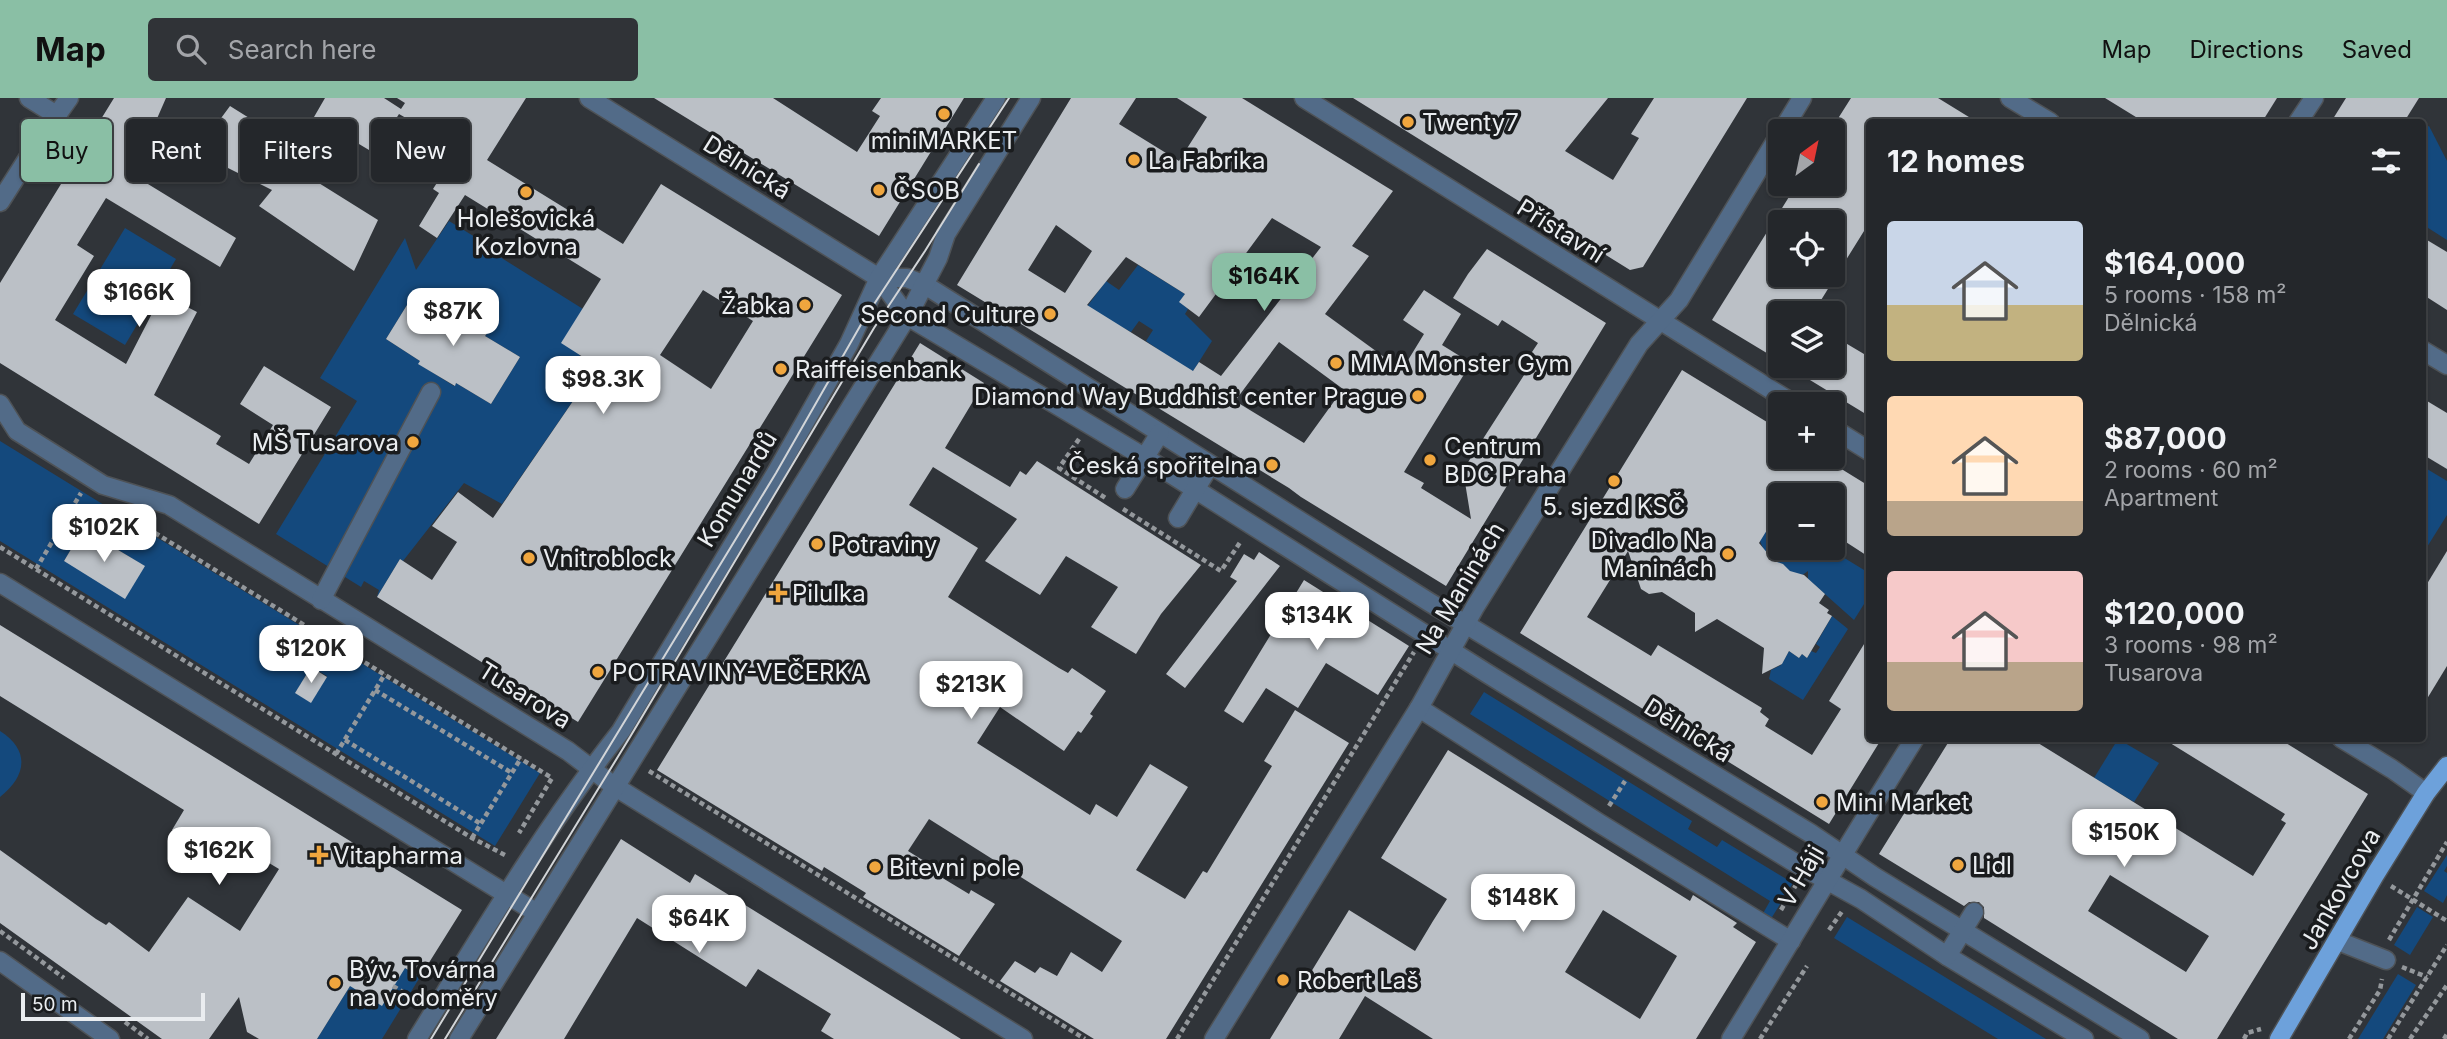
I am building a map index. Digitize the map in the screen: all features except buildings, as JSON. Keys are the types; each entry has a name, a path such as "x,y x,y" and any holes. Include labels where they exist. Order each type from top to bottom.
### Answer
{"main road":[{"name":"Jankovcova","path":"2279,1039 2375,875 2426,793 2447,766"}],"street":[{"path":"29,98 58,116"},
{"path":"0,202 69,98"},
{"name":"Dělnická","path":"589,98 879,278 907,316 1144,457 1451,650 1827,881 1861,899 1947,956 2084,1039"},
{"name":"Komunardů","path":"416,1039 505,893 591,769 621,731 776,473 849,344 879,278 996,98"},
{"path":"459,1039 907,316 938,258 946,234 1031,98"},
{"name":"Přístavní","path":"1304,98 1775,392"},
{"name":"Na Maninách","path":"1789,119 1802,98"},
{"path":"2010,98 2045,119"},
{"path":"2300,119 2314,98"},
{"name":"Na Maninách","path":"1214,1039 1419,708 1466,624 1639,344 1679,300 1768,154"},
{"name":"Dělnická","path":"879,278 907,278 925,285 1466,624 2140,1039"},
{"path":"2426,352 2447,365"},
{"path":"321,600 430,392"},
{"name":"Tusarova","path":"0,404 17,431 103,485 169,505 569,751 614,786 1023,1039"},
{"path":"1125,489 1160,433"},
{"path":"1845,436 1866,449"},
{"path":"1178,518 1210,465"},
{"path":"0,583 537,913"},
{"path":"1419,708 1791,941"},
{"name":"V Háji","path":"1731,1039 1912,742"},
{"path":"2348,742 2426,793"},
{"path":"1947,956 1974,912"},
{"path":"2338,941 2386,960"},
{"path":"0,961 110,1039"}],"path":[{"path":"1082,435 1059,468 1221,571 1244,536"},
{"path":"36,569 84,489"},
{"path":"123,513 552,778 517,835"},
{"path":"0,547 472,838 505,856 511,846"},
{"path":"1177,1039 1418,645"},
{"path":"336,754 385,674"},
{"path":"375,690 512,774"},
{"path":"345,740 481,824"},
{"path":"472,838 521,758"},
{"path":"651,761 647,770 1085,1039"},
{"path":"1599,823 1629,774"},
{"path":"2349,1039 2380,990 2387,943 2447,842"},
{"path":"2375,875 2447,921"},
{"path":"1775,920 1798,882"},
{"path":"1829,930 1842,910"},
{"path":"2388,1039 2447,945"},
{"path":"1760,1039 1807,966"},
{"path":"2410,1039 2447,985"},
{"path":"393,986 409,996"},
{"path":"2439,999 2447,1004"},
{"path":"2444,1039 2447,1034"}],"shaded area":[{"path":"2429,126 2447,161 2447,240 2426,227 2426,127"},
{"name":"MŠ Tusarova","path":"449,221 488,245 492,252 583,309 578,360 586,366 590,361 597,366 502,504 464,483 403,561 400,559 377,597 379,590 364,581 361,587 276,534 357,401 320,378 405,238 416,270","holes":["415,292 450,314 453,309 489,331 485,336 520,357 491,404 456,383 454,386 386,339"]},
{"path":"125,228 176,259 125,345 73,314"},
{"path":"1138,265 1185,294 1180,302 1188,309 1185,314 1212,341 1192,373 1146,341 1153,330 1139,321 1131,332 1086,308 1106,281 1119,290"},
{"path":"0,441 540,773 495,846 0,541","holes":["83,529 95,535 98,531 108,537 106,542 144,566 64,561","311,667 327,676 311,702 296,692"]},
{"path":"2426,468 2447,481 2447,515 2426,549"},
{"path":"1768,516 1768,557 1760,541 1764,534"},
{"path":"1845,558 1866,571 1866,601 1854,620 1808,579 1808,571 1801,576 1791,575 1783,564 1775,565 1771,560"},
{"path":"1832,616 1848,629 1803,700 1769,679 1771,670 1781,665 1789,651 1799,658 1802,654 1807,658 1811,651 1816,653 1820,647 1816,644"},
{"path":"1484,692 1692,821 1688,829 1717,847 1722,840 1793,883 1769,922 1761,917 1770,901 1470,714"},
{"path":"0,731 16,746 21,763 16,780 0,797"},
{"path":"2116,742 2123,742 2159,763 2134,802 2094,778"},
{"path":"2447,855 2444,871 2447,873 2447,895 2443,903 2424,891"},
{"path":"2417,907 2433,917 2410,955 2394,945"},
{"path":"1847,917 2046,1039 1998,1039 1834,938"},
{"path":"405,968 420,977 382,1039 317,1039 350,986"},
{"path":"2398,974 2416,985 2383,1039 2358,1039"}],"tram line":[{"path":"431,1039 776,473 863,321 1009,98"},
{"path":"445,1039 630,737 874,328 979,164"}],"place":[{"name":"miniMARKET","path":"944,114"},
{"name":"Twenty7","path":"1408,122"},
{"name":"La Fabrika","path":"1134,160"},
{"name":"ČSOB","path":"879,190"},
{"name":"Holešovická Kozlovna","path":"526,192"},
{"name":"Žabka","path":"805,305"},
{"name":"Second Culture","path":"1050,314"},
{"name":"MMA Monster Gym","path":"1336,363"},
{"name":"Raiffeisenbank","path":"781,369"},
{"name":"Diamond Way Buddhist center Prague","path":"1418,396"},
{"name":"MŠ Tusarova","path":"413,442"},
{"name":"Centrum BDC Praha","path":"1430,460"},
{"name":"Česká spořitelna","path":"1272,465"},
{"name":"5. sjezd KSČ","path":"1614,481"},
{"name":"Potraviny","path":"817,544"},
{"name":"Divadlo Na Maninách","path":"1728,554"},
{"name":"Vnitroblock","path":"529,558"},
{"name":"Pilulka","path":"778,593"},
{"name":"POTRAVINY-VEČERKA","path":"598,672"},
{"name":"Mini Market","path":"1822,802"},
{"name":"Vitapharma","path":"319,855"},
{"name":"Lidl","path":"1958,865"},
{"name":"Bitevni pole","path":"875,867"},
{"name":"Robert Laš","path":"1283,980"},
{"name":"Býv. Továrna na vodoměry","path":"335,983"}]}
